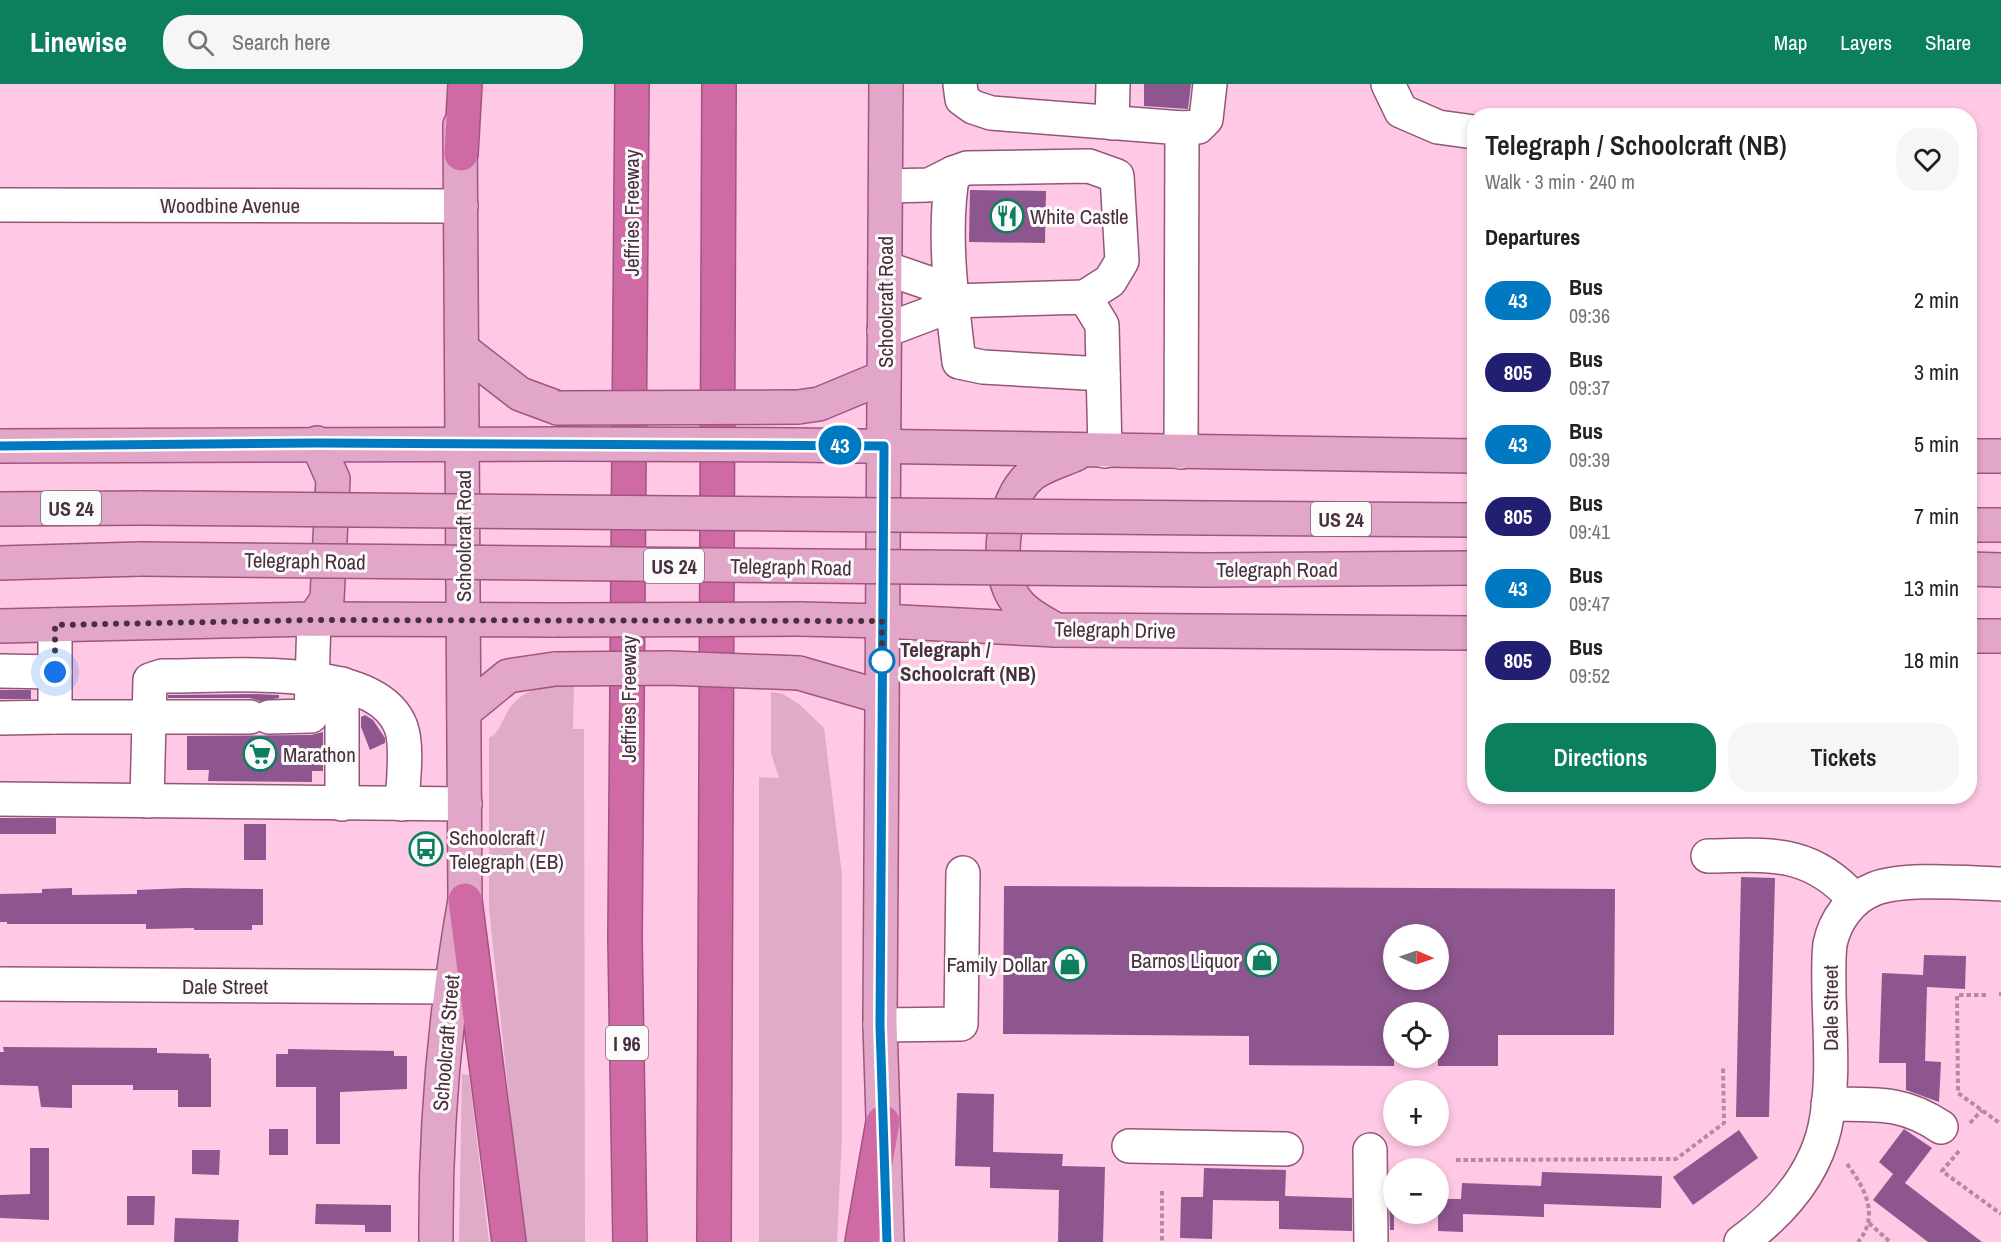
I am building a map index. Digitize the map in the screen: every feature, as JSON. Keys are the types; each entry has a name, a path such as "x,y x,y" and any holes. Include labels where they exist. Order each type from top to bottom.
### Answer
{"highway":[{"path":"461,154 465,84"},
{"name":"Jeffries Freeway","path":"630,1242 626,939 632,84"},
{"path":"714,1242 719,84"},
{"path":"465,900 509,1242"},
{"path":"862,1242 883,1122"}],"main road":[{"name":"Schoolcraft Road","path":"459,84 465,844"},
{"name":"Schoolcraft Road","path":"880,1025 886,84"},
{"path":"462,349 520,394 558,408 798,407 819,404 884,377"},
{"path":"0,446 317,443 797,445 1467,456"},
{"path":"314,620 327,599 333,479 317,443"},
{"path":"1056,630 1033,616 1014,598 1003,571 1005,531 1013,500 1031,475 1094,451"},
{"path":"1977,456 2001,456"},
{"name":"US 24","path":"0,509 141,508 1467,520"},
{"path":"1977,525 2001,525"},
{"name":"Telegraph Road","path":"0,562 140,559 1209,570 1467,568"},
{"path":"1977,569 2001,570"},
{"name":"Telegraph Drive","path":"0,626 314,620 799,619 1056,630 1467,633"},
{"path":"1977,636 2001,636"},
{"path":"464,711 508,676 555,669 680,668 799,673 882,697"},
{"name":"Schoolcraft Street","path":"436,1242 438,1140 449,987 465,900 465,844"},
{"path":"880,1025 887,1242"}],"street":[{"path":"960,84 962,99 973,107 991,113 1182,128 1198,128 1206,119 1210,84"},
{"path":"1112,123 1113,84"},
{"path":"1388,84 1401,111 1438,127 1467,131"},
{"path":"1181,452 1182,128"},
{"path":"884,331 942,309 952,301 1085,297 1110,281 1122,261 1117,176 1089,166 967,168 929,185 886,186"},
{"path":"953,173 949,206 952,301 958,362 982,367 1103,374"},
{"name":"Woodbine Avenue","path":"0,205 461,206"},
{"path":"885,268 929,283 952,301"},
{"path":"1085,297 1102,325 1103,374 1094,451"},
{"path":"314,620 327,680 342,804"},
{"path":"55,625 56,717"},
{"path":"0,671 55,672"},
{"path":"147,801 150,680 162,676 327,680 359,688 379,699 394,714 402,728 402,804"},
{"path":"0,718 311,716 327,680"},
{"path":"0,800 465,804"},
{"path":"1708,856 1778,855 1787,857 1803,862 1835,880 1855,900"},
{"path":"880,1025 961,1024 963,873"},
{"name":"Dale Street","path":"1741,1242 1763,1226 1797,1189 1818,1149 1828,1104 1831,943 1840,918 1855,900 1874,889 1900,883 2001,884"},
{"name":"Dale Street","path":"0,984 449,987"},
{"path":"1828,1104 1896,1105 1923,1115 1955,1136"},
{"path":"1129,1146 1286,1149"},
{"path":"1371,1150 1371,1242"}],"path":[{"path":"1986,995 1957,995 1958,1093 2001,1124"},
{"path":"1456,1160 1681,1157 1724,1123 1723,1066"},
{"path":"1982,1110 1955,1136 1942,1171 2001,1214"},
{"path":"1847,1164 1859,1180 1867,1197 1867,1232 1858,1242"},
{"path":"1162,1191 1162,1242"},
{"path":"1868,1222 1890,1242"}],"shaded area":[{"path":"574,684 573,729 584,729 585,1242 524,1242 489,908 489,738 497,731 511,706 526,693 554,685"},
{"path":"771,692 783,694 799,704 824,728 842,875 842,1135 837,1242 759,1242 759,777 779,778 771,753"},
{"path":"462,1074 469,1075 489,1242 459,1242"}],"building":[{"path":"1144,84 1191,84 1188,109 1144,106"},
{"name":"White Castle","path":"970,190 1046,191 1045,243 969,242"},
{"path":"0,690 31,690 31,699 0,699"},
{"path":"168,695 279,695 279,698 260,701 250,698 168,698"},
{"path":"365,715 373,720 385,738 385,743 370,750 361,727 361,717"},
{"name":"Marathon","path":"323,732 323,771 312,771 312,782 208,781 209,770 187,770 187,736 311,735"},
{"path":"0,818 56,818 56,834 0,834"},
{"path":"244,824 266,824 266,860 244,860"},
{"path":"1741,877 1775,878 1769,1117 1736,1117"},
{"path":"1004,886 1615,889 1614,1035 1498,1035 1498,1066 1449,1066 1449,1002 1383,1002 1383,1066 1249,1065 1249,1036 1003,1034"},
{"path":"72,888 72,895 137,894 137,890 184,888 263,889 263,925 252,925 252,930 194,930 194,928 146,929 146,924 7,924 7,922 0,922 0,894 42,893 42,889"},
{"path":"1924,955 1966,956 1965,989 1927,987 1925,1061 1941,1062 1939,1102 1906,1090 1906,1063 1879,1063 1882,973 1923,975"},
{"path":"3,1047 157,1048 157,1053 209,1054 211,1058 211,1107 178,1107 178,1090 133,1090 133,1085 72,1085 72,1108 41,1107 38,1086 0,1085 0,1052 4,1052"},
{"path":"288,1049 394,1051 394,1056 407,1056 407,1089 340,1092 340,1144 316,1144 316,1087 276,1087 276,1054 288,1054"},
{"path":"957,1093 994,1094 993,1152 1063,1154 1062,1166 1105,1167 1103,1242 1058,1242 1059,1190 990,1188 990,1167 955,1166"},
{"path":"269,1129 288,1129 288,1155 269,1155"},
{"path":"1904,1129 1932,1148 1905,1183 1982,1242 1928,1242 1873,1200 1893,1174 1879,1162"},
{"path":"1739,1130 1758,1158 1693,1205 1673,1177"},
{"path":"30,1148 49,1148 49,1220 0,1218 0,1195 30,1194"},
{"path":"192,1150 220,1150 219,1175 192,1174"},
{"path":"1204,1168 1286,1170 1285,1196 1352,1198 1352,1231 1279,1229 1279,1201 1213,1200 1212,1239 1180,1238 1181,1197 1203,1197"},
{"path":"1542,1172 1662,1176 1661,1208 1544,1204 1544,1217 1463,1214 1463,1232 1438,1231 1438,1224 1449,1224 1449,1199 1461,1199 1462,1183 1541,1186"},
{"path":"127,1196 155,1196 154,1225 127,1225"},
{"path":"316,1204 391,1205 391,1232 365,1232 365,1225 315,1224"},
{"path":"175,1218 239,1220 238,1242 174,1242"},
{"path":"1390,1224 1394,1224 1394,1230 1390,1230"}],"bus line":[{"name":"43","path":"0,446 317,443 884,446 880,1025 887,1242"}],"place":[{"name":"White Castle","path":"1007,216"},
{"name":"Telegraph / Schoolcraft (NB)","path":"882,661"},
{"name":"Marathon","path":"260,754"},
{"name":"Schoolcraft / Telegraph (EB)","path":"426,849"},
{"name":"Barnos Liquor","path":"1262,960"},
{"name":"Family Dollar","path":"1070,964"}],"route":[{"path":"55,672 55,625 314,620 799,619 882,621 882,661"}]}
